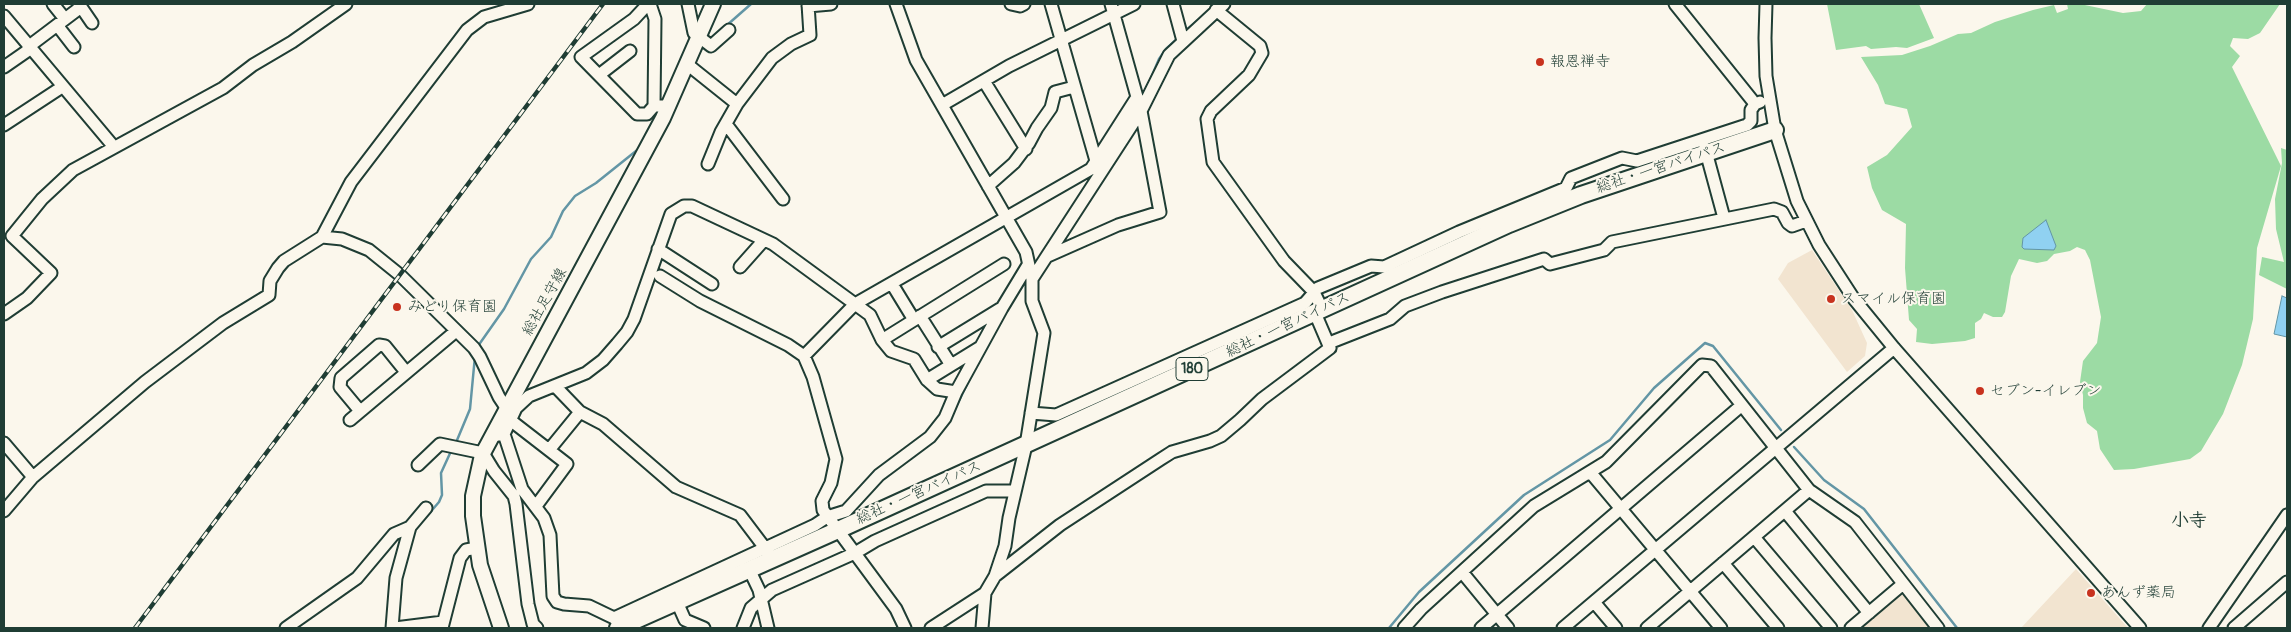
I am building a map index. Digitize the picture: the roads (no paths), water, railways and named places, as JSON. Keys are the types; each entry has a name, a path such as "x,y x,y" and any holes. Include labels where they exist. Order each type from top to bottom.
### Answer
{"highway":[{"name":"総社・一宮バイパス","path":"618,624 677,602 750,570 769,553 838,530 1509,224 1704,146 1775,130"}],"main road":[{"name":"総社足守線","path":"501,628 480,565 473,516 473,496 484,453 498,435 661,106 687,64 714,4"}],"street":[{"path":"53,4 74,47"},
{"path":"4,314 27,298 51,273 12,236 42,199 73,170 223,88 253,65 292,42 346,4"},
{"path":"4,511 33,477 145,382 191,345 269,295 270,281 284,261 322,238 351,182 467,30 484,18 528,4"},
{"path":"649,4 655,20 661,106 647,114 637,114 582,57 634,19 649,4"},
{"path":"688,4 694,33 711,46 729,30"},
{"path":"708,164 737,104 772,58 791,44 810,35 808,5 831,4"},
{"path":"896,4 916,60 1026,252 1030,272 1032,302 1044,333 1026,445 1005,546 995,576 985,593 982,628"},
{"path":"1011,4 1020,6 1024,4"},
{"path":"1051,4 1060,41 1096,160"},
{"path":"942,105 1060,41 1113,9 1134,4"},
{"path":"1173,4 1182,36"},
{"path":"1675,4 1755,104"},
{"path":"1766,4 1764,38 1769,100 1775,130 1788,178 1806,221 1836,274 1894,348 2140,628"},
{"path":"4,67 80,5 92,23"},
{"path":"498,435 522,489 544,518 550,535 553,596 557,602 589,606 618,624 769,553 827,517 846,511 879,475 930,437 945,418 956,392 1002,308 1030,272 1048,256 1182,36 1220,7 1260,46 1262,53 1249,75 1211,111 1207,119 1214,162 1284,260 1314,292 1330,348 1262,398 1240,420 1220,436 1210,441 1172,452 1060,525 995,576"},
{"path":"1048,256 1118,225 1160,212 1140,103 1113,9"},
{"path":"4,16 114,147"},
{"path":"599,76 630,51"},
{"path":"687,64 737,104"},
{"path":"984,81 1026,149"},
{"path":"4,125 62,87"},
{"path":"988,186 1014,163 1026,149 1051,108 1055,92 1074,87"},
{"path":"1031,413 1056,415 1305,302 1318,288 1371,266 1384,267 1459,232 1566,188 1571,178 1622,158 1637,161 1704,146 1750,124 1751,110 1755,104 1769,100"},
{"path":"804,356 855,304 1091,169 1140,103"},
{"path":"726,124 783,199"},
{"path":"1704,146 1724,218"},
{"path":"507,414 529,396 586,373 602,360 627,332 671,214 684,206 692,206 773,244 840,295 870,315 882,340 891,351 914,359 927,380 937,390 956,392"},
{"path":"1329,343 1390,319 1405,306 1479,279 1544,259 1550,264 1604,250 1612,242 1774,209 1782,212 1792,226 1806,221"},
{"path":"322,238 342,239 369,250 400,276 477,352 507,414 567,464 536,506"},
{"path":"740,267 764,240"},
{"path":"658,250 712,284"},
{"path":"882,340 1004,264"},
{"path":"660,276 700,301 788,345 804,356 813,377 836,459 831,483 822,501 823,510 896,609 904,628"},
{"path":"892,284 950,365"},
{"path":"938,347 1002,308"},
{"path":"350,420 456,331"},
{"path":"360,411 340,386 341,378 379,345 385,346 406,372"},
{"path":"927,380 981,346"},
{"path":"1563,628 1894,348"},
{"path":"1404,628 1421,609 1534,506 1606,462 1702,365 1711,366 1809,490 1855,522 1938,628"},
{"path":"555,386 580,412 603,424 676,487 740,515 769,553"},
{"path":"1481,628 1742,405"},
{"path":"549,450 580,412"},
{"path":"4,444 33,477"},
{"path":"418,465 440,444 484,453 494,471 514,496 528,604 533,624 537,628"},
{"path":"1590,472 1619,510 1720,628"},
{"path":"1646,628 1809,490"},
{"path":"743,628 751,608 772,590 986,491 1015,491"},
{"path":"426,508 410,527 396,578 395,628 443,625 460,558 466,550 477,548"},
{"path":"1784,511 1869,613"},
{"path":"2208,628 2287,515"},
{"path":"286,628 357,578 394,534 410,527"},
{"path":"1754,537 1831,628"},
{"path":"1723,563 1778,628"},
{"path":"750,570 761,599 768,628"},
{"path":"1462,572 1508,628"},
{"path":"2234,628 2287,582"},
{"path":"1851,628 1903,584"},
{"path":"931,628 985,593"},
{"path":"677,602 685,620 695,627"},
{"path":"1594,602 1616,628"}],"water":[{"path":"2046,220 2056,246 2054,250 2024,249 2022,247 2023,238"},
{"path":"2282,296 2287,298 2287,337 2274,334"}],"waterway":[{"path":"726,26 751,4"},
{"path":"1184,32 1203,16"},
{"path":"1148,85 1159,59 1166,49 1178,38"},
{"path":"653,122 658,112 660,112"},
{"path":"478,346 504,309 531,259 551,237 563,211 575,196 596,183 641,147"},
{"path":"1021,288 1027,278"},
{"path":"1389,628 1419,592 1524,495 1610,440 1654,388 1705,343 1713,346 1781,430"},
{"path":"455,445 470,409 475,356"},
{"path":"954,411 971,376"},
{"path":"938,436 948,423"},
{"path":"1794,447 1824,480 1864,509 1957,628"},
{"path":"427,516 439,502 442,495 441,473 452,449"},
{"path":"882,480 904,463"},
{"path":"749,628 757,610"}],"railway":[{"path":"135,628 603,4"}],"place":[{"name":"報恩禅寺","path":"1540,62"},
{"name":"スマイル保育園","path":"1831,299"},
{"name":"みどり保育園","path":"397,307"},
{"name":"セブン-イレブン","path":"1980,391"},
{"name":"あんず薬局","path":"2091,593"}],"district":[{"name":"小寺","path":"2189,521"}]}
